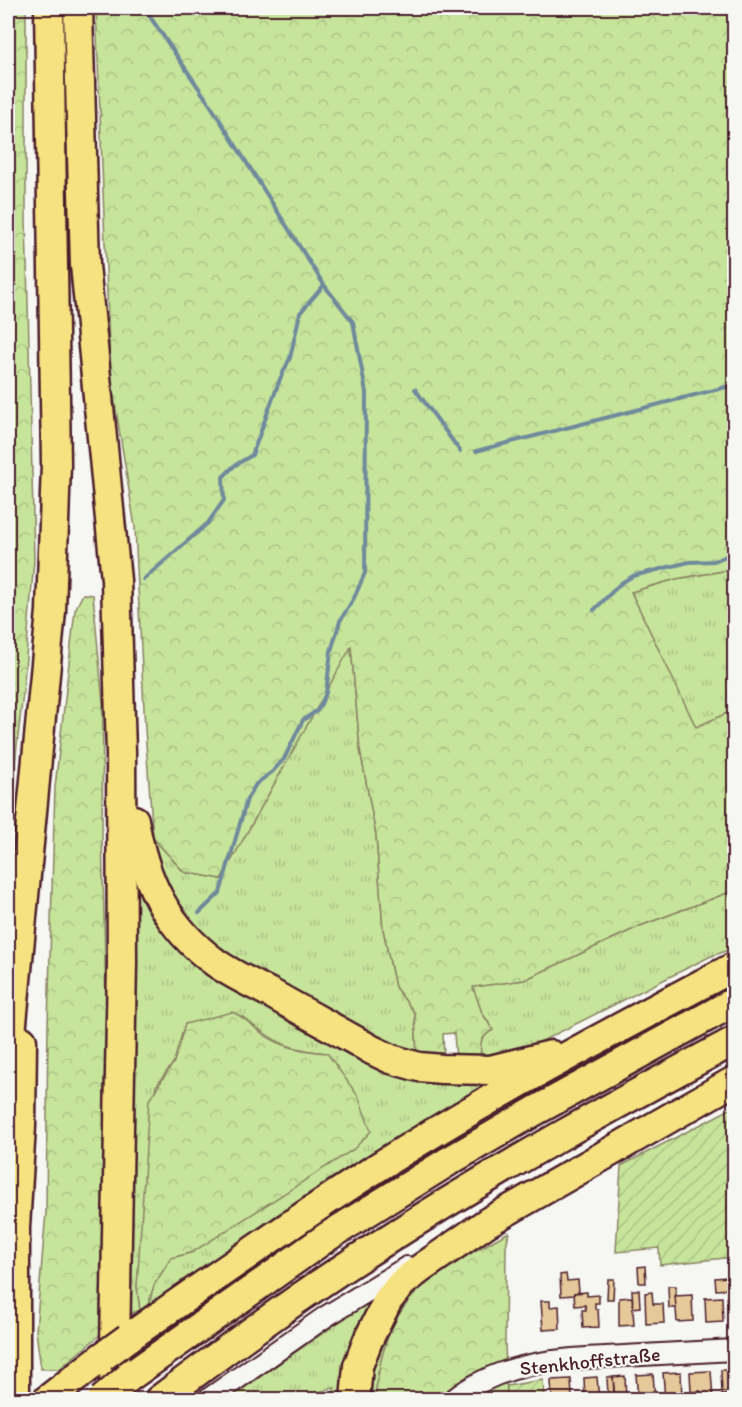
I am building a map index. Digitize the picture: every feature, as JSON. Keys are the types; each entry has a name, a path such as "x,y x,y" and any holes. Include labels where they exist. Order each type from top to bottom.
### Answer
{"highway":[{"path":"8,1065 51,611 55,496 49,8"},
{"path":"78,8 85,265 116,580 121,753 121,1388"},
{"path":"121,753 138,844 154,891 176,927 217,964 372,1050 391,1059 419,1067 490,1070 574,1050"},
{"path":"15,1400 15,1228 21,1126 23,916"},
{"path":"47,1400 102,1357 122,1331 249,1253 376,1168 574,1050 735,967"},
{"path":"102,1400 327,1237 449,1161 545,1105 735,1002"},
{"path":"159,1400 272,1316 379,1245 563,1134 735,1041"},
{"path":"355,1400 358,1366 372,1329 388,1300 402,1283 488,1222 735,1081"}],"street":[{"path":"207,1400 326,1317 416,1262 488,1222"},
{"name":"Stenkhoffstraße","path":"453,1400 478,1382 493,1375 531,1364 574,1359 735,1350"}],"green space":[{"path":"8,8 26,8 26,219 34,560 23,693 8,824"},
{"path":"96,8 734,8 734,569 676,579 631,592 696,727 734,710 734,907 727,893 640,926 524,980 473,987 482,1013 493,1030 481,1042 481,1059 456,1060 454,1033 443,1034 444,1058 417,1054 415,1013 395,987 383,929 376,835 360,749 351,647 221,879 184,872 153,838 135,527 110,373"},
{"path":"734,569 734,710 696,728 631,592 676,579"},
{"path":"83,594 93,595 103,703 102,834 106,1002 100,1335 59,1369 41,1369 36,1331 46,1212 48,1024 55,787 75,610"},
{"path":"351,646 360,749 376,835 383,929 395,987 415,1013 417,1054 365,1035 226,960 186,927 145,840 153,838 184,872 221,879"},
{"path":"131,861 154,913 363,1056 505,1075 148,1305 154,1285 171,1258 193,1252 327,1053 291,1047 273,1039 243,1017 185,1024 174,1062 156,1086 137,1287 140,1310 128,1315"},
{"path":"727,893 734,907 734,948 709,957 528,1048 481,1059 480,1041 491,1026 482,1013 472,987 524,980 640,926"},
{"path":"232,1012 278,1043 302,1050 327,1053 358,1096 371,1131 354,1149 193,1252 171,1258 154,1285 148,1305 140,1310 137,1287 149,1100 174,1062 185,1024"},
{"path":"734,1107 734,1257 660,1265 659,1248 616,1252 621,1166"},
{"path":"509,1232 506,1247 507,1399 375,1400 380,1365 388,1337 399,1314 414,1295 432,1278 454,1263"},
{"path":"450,1265 378,1372 375,1399 334,1399 334,1388 290,1399 227,1400 388,1288"},
{"path":"543,1380 544,1399 507,1399 507,1386"}],"building":[{"path":"645,1266 646,1283 639,1283 638,1267"},
{"path":"566,1274 567,1281 578,1280 579,1292 574,1295 561,1296 560,1275"},
{"path":"728,1277 729,1289 716,1290 715,1278"},
{"path":"608,1279 614,1279 613,1299 607,1299"},
{"path":"668,1286 676,1286 676,1308 669,1308"},
{"path":"632,1290 639,1290 640,1307 633,1308"},
{"path":"587,1292 587,1296 599,1295 599,1303 595,1303 595,1309 598,1309 599,1327 583,1328 582,1310 586,1310 585,1305 575,1306 574,1293"},
{"path":"652,1292 653,1304 663,1304 664,1323 646,1324 645,1293"},
{"path":"692,1295 693,1321 677,1322 675,1296"},
{"path":"632,1297 634,1325 619,1326 619,1298"},
{"path":"722,1297 723,1322 706,1323 705,1298"},
{"path":"541,1301 550,1301 550,1307 559,1306 560,1329 543,1330"},
{"path":"721,1370 734,1370 734,1390 731,1390 731,1394 722,1395"},
{"path":"711,1371 713,1400 700,1400 700,1391 691,1392 690,1372"},
{"path":"681,1372 682,1400 665,1400 663,1373"},
{"path":"653,1374 655,1400 638,1399 636,1375"},
{"path":"625,1376 626,1400 615,1400 613,1377"},
{"path":"597,1377 599,1400 585,1400 584,1378"},
{"path":"607,1377 613,1377 614,1395 608,1395"},
{"path":"571,1379 572,1397 552,1400 551,1380"}],"waterway":[{"path":"144,8 209,103 324,285 353,322 366,392 365,573 340,621 331,651 326,693 318,710 303,720 284,759 256,784 247,799 220,893 199,913"},
{"path":"144,579 208,523 224,500 223,477 234,466 252,455 290,358 300,313 324,285"},
{"path":"476,451 734,385"},
{"path":"415,389 460,451"},
{"path":"594,610 621,583 633,576 689,562 714,561 734,553"}]}
